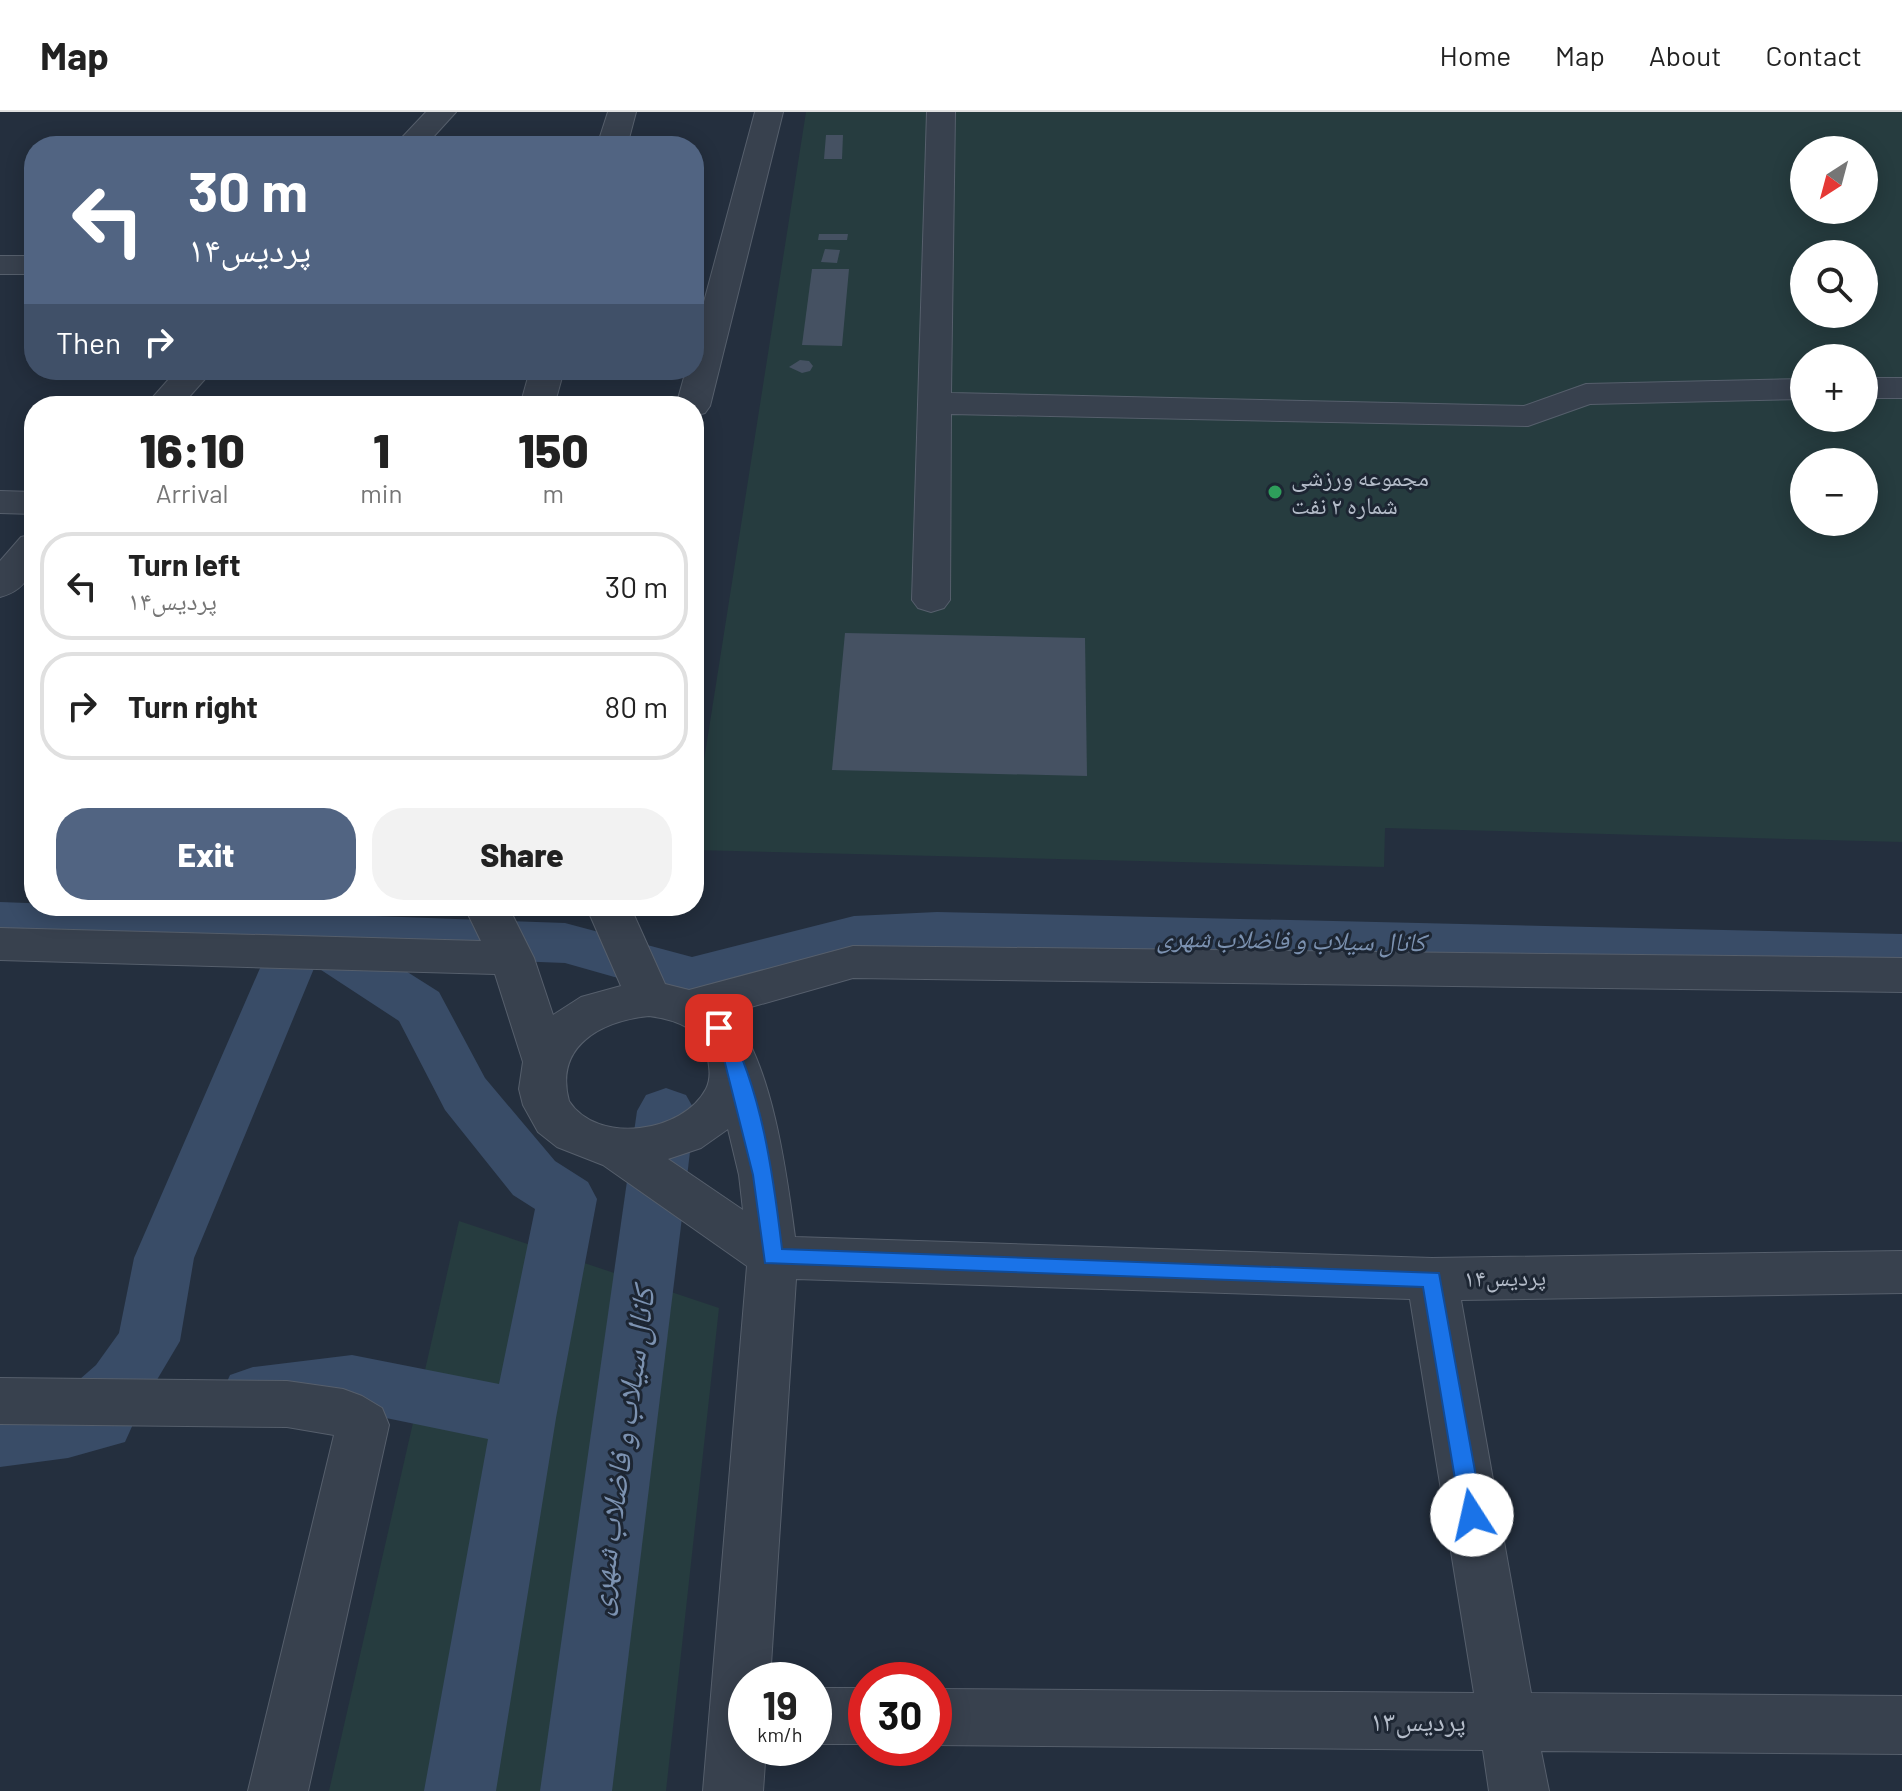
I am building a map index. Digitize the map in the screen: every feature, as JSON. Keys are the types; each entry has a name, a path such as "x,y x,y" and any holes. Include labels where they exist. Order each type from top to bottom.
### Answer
{"street":[{"path":"419,136 442,112"},
{"path":"615,136 622,112"},
{"path":"704,363 769,112"},
{"path":"931,600 941,112"},
{"path":"0,265 24,265"},
{"path":"171,396 187,380"},
{"path":"1878,388 1902,388"},
{"path":"934,403 1528,416 1586,394 1790,389"},
{"path":"0,502 24,503"},
{"path":"11,577 24,559"},
{"path":"491,916 512,958 545,1060 542,1090 554,1118 580,1138 616,1149 773,1257"},
{"path":"614,916 669,1003 719,1028 734,1059 763,1175 773,1257 746,1662"},
{"path":"0,944 512,958"},
{"path":"545,1060 563,1031 588,1013 618,1002 669,1003 853,962 1902,975"},
{"path":"616,1149 663,1144 704,1124 729,1094 734,1059"},
{"name":"پردیس۱۴","path":"773,1257 1432,1279 1902,1272"},
{"path":"1432,1279 1519,1791"},
{"path":"0,1401 287,1404 343,1412 363,1425 278,1791"},
{"name":"پردیس۱۳","path":"952,1717 1902,1725"},
{"path":"733,1791 736,1766"}],"green space":[{"name":"مجموعه ورزشی شماره ۲ نفت","path":"806,112 1902,112 1902,842 1385,828 1384,867 704,850 704,760"},
{"path":"459,1221 719,1308 666,1791 329,1791"}],"building":[{"path":"826,135 843,135 842,159 824,159"},
{"path":"819,234 848,234 847,240 818,240"},
{"path":"825,249 840,250 837,263 821,262"},
{"path":"812,269 849,269 842,346 802,345"},
{"path":"800,360 809,361 813,366 810,371 802,373 789,367"},
{"path":"845,633 1085,638 1087,776 832,770"}],"waterway":[{"name":"کانال سیلاب و فاضلاب شهری","path":"0,922 302,933"},
{"name":"کانال سیلاب و فاضلاب شهری","path":"307,933 565,943 692,978 854,936 937,932 1902,954"},
{"name":"کانال سیلاب و فاضلاب شهری","path":"70,1427 119,1385 149,1341 164,1258 302,933"},
{"name":"کانال سیلاب و فاضلاب شهری","path":"302,933 307,933"},
{"name":"کانال سیلاب و فاضلاب شهری","path":"302,933 307,933"},
{"name":"کانال سیلاب و فاضلاب شهری","path":"307,933 419,1007 465,1094 534,1178 567,1199 524,1418"},
{"name":"کانال سیلاب و فاضلاب شهری","path":"576,1791 666,1111"},
{"name":"کانال سیلاب و فاضلاب شهری","path":"253,1395 352,1383 524,1418"},
{"name":"کانال سیلاب و فاضلاب شهری","path":"460,1791 524,1418"},
{"name":"کانال سیلاب و فاضلاب شهری","path":"70,1427 102,1422"},
{"name":"کانال سیلاب و فاضلاب شهری","path":"0,1438 70,1427"}],"place":[{"name":"مجموعه ورزشی شماره ۲ نفت","path":"1275,492"}],"route":[{"path":"719,1028 734,1059 763,1175 773,1257 1432,1279 1472,1515"}]}
